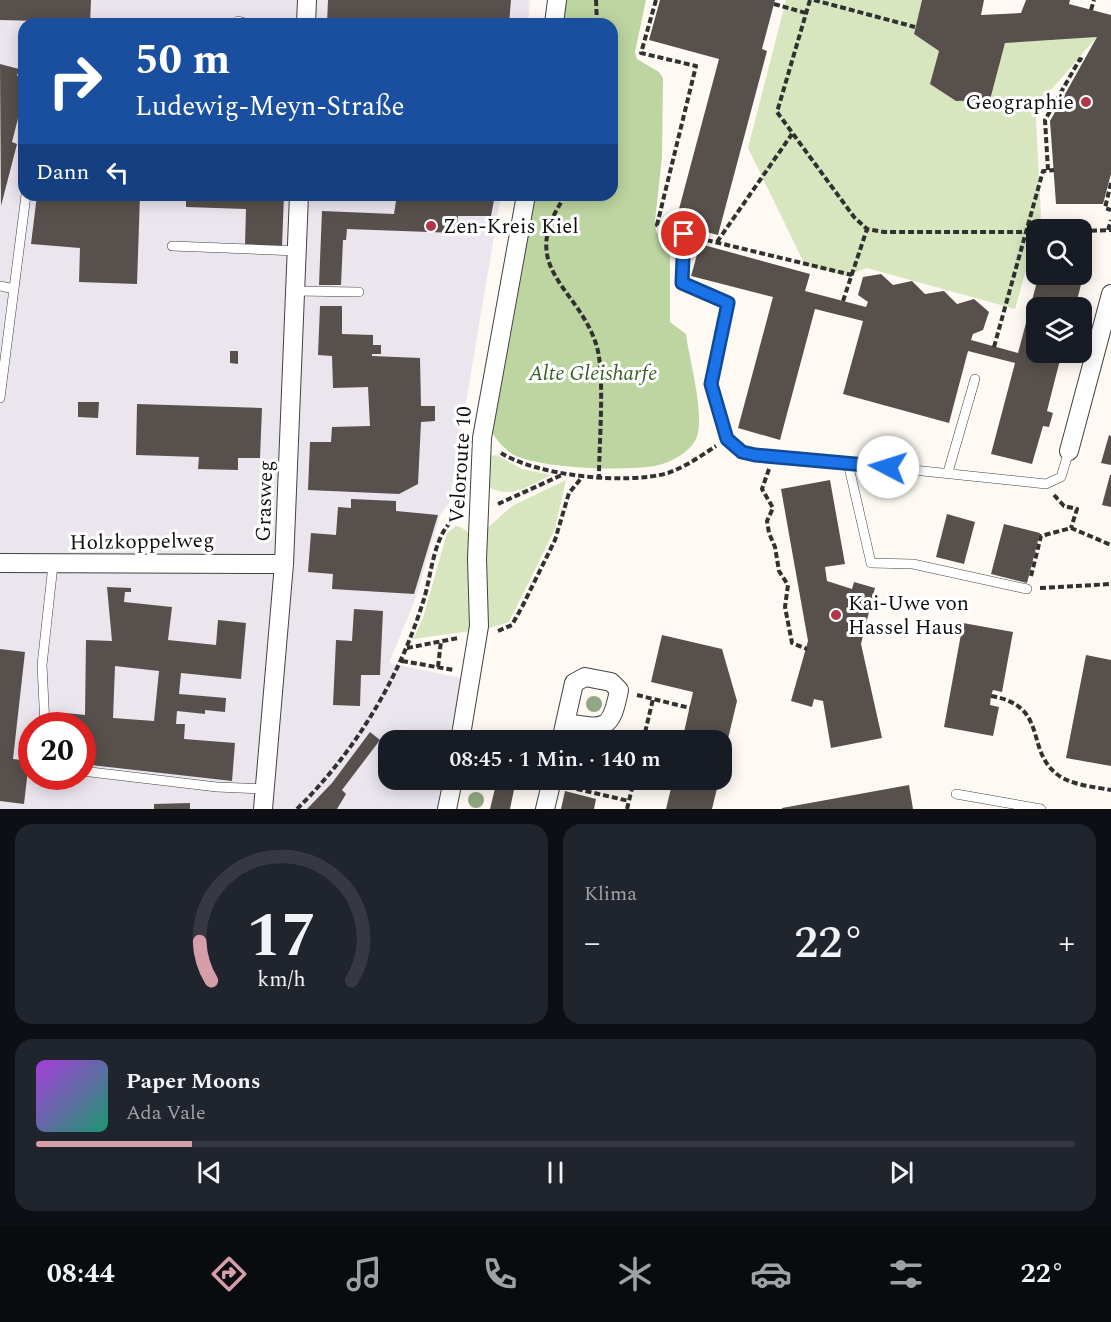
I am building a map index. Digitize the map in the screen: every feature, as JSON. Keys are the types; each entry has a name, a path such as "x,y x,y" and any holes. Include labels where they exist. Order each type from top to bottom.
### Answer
{"street":[{"path":"306,18 308,0"},
{"path":"555,18 557,0"},
{"name":"Grasweg","path":"263,809 284,564 299,201"},
{"name":"Veloroute 10","path":"462,730 478,635 477,549 482,438 525,201"},
{"path":"1069,451 1105,343 1111,294"},
{"name":"Holzkoppelweg","path":"0,563 53,565 284,564"},
{"path":"563,730 574,683 585,676 611,682 619,690 614,715 607,724 578,730"},
{"path":"447,809 451,790"},
{"path":"545,809 549,790"}],"lane":[{"path":"0,398 25,201"},
{"path":"684,234 682,283 728,303 711,384 727,439 742,452 774,458 948,472 1036,484 1052,483 1061,477 1069,451"},
{"path":"172,246 297,250"},
{"path":"0,286 14,289"},
{"path":"296,291 359,292"},
{"path":"948,472 975,379"},
{"path":"848,463 871,563 913,564 1027,589"},
{"path":"44,712 42,665 53,565"},
{"path":"96,773 217,787 265,789"},
{"path":"956,794 1041,809"}],"path":[{"path":"596,0 597,18"},
{"path":"656,0 641,53 696,66 657,225 684,234 852,275"},
{"path":"915,27 812,0 806,13 777,112 854,217 867,229 884,232 1026,232"},
{"path":"1091,10 1094,0"},
{"path":"774,4 806,13"},
{"path":"1048,170 1045,120 1070,81 1080,59 1084,61"},
{"path":"717,242 792,134"},
{"path":"1030,219 1043,171 1054,170"},
{"path":"1111,183 1105,208 1111,210"},
{"path":"563,201 550,224 546,248 550,271 581,316 597,347 599,476"},
{"path":"1092,231 1110,230 1111,220"},
{"path":"843,301 867,229"},
{"path":"994,346 1026,235"},
{"path":"482,438 525,465 583,476 642,477 669,472 727,439"},
{"path":"774,458 762,489 773,508 767,521 769,533 775,547 779,571 788,585 785,607 792,644 807,649"},
{"path":"297,809 344,754 390,685 407,648 478,635 512,625 555,540 569,493 583,476"},
{"path":"1052,483 1054,496 1064,506 1077,509 1071,528"},
{"path":"1111,545 1071,528 1041,536 1027,589 1111,584"},
{"path":"438,667 441,641"},
{"path":"402,661 473,673"},
{"path":"619,690 690,708"},
{"path":"992,696 1021,706 1030,720 1046,763 1059,776 1111,790"},
{"path":"646,730 653,699"},
{"path":"584,790 629,801"},
{"path":"627,809 632,790"}],"shaded area":[{"path":"0,0 530,0 528,18 18,18 18,201 500,201 449,503 440,515 416,597 389,663 461,678 451,730 378,730 378,790 440,790 437,809 0,809"}],"green space":[{"name":"Alte Gleisharfe","path":"562,0 646,0 635,52 637,59 659,72 663,78 662,157 655,221 656,231 670,252 670,322 686,334 696,388 699,429 689,449 673,460 655,466 583,468 527,460 507,450 490,428 530,201 618,201 618,18 560,18"},
{"path":"786,0 922,0 914,34 939,51 931,84 956,101 990,100 1005,43 1097,37 1043,99 1036,119 1041,216 1040,219 1026,219 1026,270 1015,309 867,268 845,276 805,265 748,148"},
{"path":"497,455 522,469 551,475 511,492 494,490 486,485 489,456"},
{"path":"566,480 555,529 509,622 486,629 485,530 512,506"},
{"path":"456,526 470,534 471,631 413,639 423,618 447,533"}],"building":[{"path":"0,0 91,0 90,18 0,20"},
{"path":"328,0 511,0 510,18 327,18"},
{"path":"660,0 775,0 762,49 767,51 718,235 675,224 719,59 649,40"},
{"path":"922,0 984,0 981,15 1021,13 1026,0 1070,0 1069,4 1111,15 1111,174 1103,204 1056,204 1050,121 1097,37 1005,43 990,100 956,101 930,84 939,51 914,34"},
{"path":"0,64 18,69 18,118 12,142 17,144 1,206"},
{"path":"36,201 140,201 137,284 79,282 80,248 31,244"},
{"path":"186,201 284,201 282,246 245,245 246,209 186,207"},
{"path":"396,201 494,201 491,216 458,216 457,233 347,229 346,240 343,240 341,285 319,285 322,211 394,214"},
{"path":"700,244 810,274 805,291 866,307 868,302 858,295 863,277 881,274 893,285 912,281 925,294 944,291 957,304 974,299 989,312 983,330 973,334 971,340 1018,353 1026,323 1026,363 1059,363 1047,411 1053,413 1049,427 1043,426 1032,464 991,454 1015,363 968,351 949,423 843,394 863,321 815,309 780,440 738,428 773,297 691,276"},
{"path":"1036,285 1081,285 1078,297 1033,297"},
{"path":"320,306 342,306 342,334 373,335 373,345 381,345 381,354 372,354 372,356 420,358 421,406 435,406 435,421 421,422 418,484 399,494 308,490 310,442 331,442 332,427 370,426 368,387 333,388 332,356 318,355"},
{"path":"230,351 238,351 238,364 230,363"},
{"path":"78,402 99,402 98,418 78,417"},
{"path":"137,404 262,408 260,458 238,458 238,470 198,469 199,457 136,455"},
{"path":"1109,435 1111,436 1111,465 1101,463"},
{"path":"1111,475 1111,507 1102,505"},
{"name":"Kai-Uwe von Hassel Haus","path":"830,480 845,564 825,567 827,581 852,589 854,582 875,588 861,644 882,738 831,748 823,701 814,699 812,707 791,701 808,641 781,489"},
{"path":"351,499 396,501 396,511 438,515 414,594 332,589 333,574 308,572 311,533 336,535 338,507 351,508"},
{"path":"947,514 975,522 964,564 936,557"},
{"path":"1004,524 1040,533 1027,583 991,574"},
{"path":"107,587 131,588 131,592 125,592 124,602 172,607 168,640 216,645 218,620 246,623 241,679 181,673 179,694 226,698 225,712 205,710 205,714 177,711 176,724 185,724 184,739 235,743 232,781 96,766 96,712 85,712 86,640 112,641","holes":["115,666 159,671 154,721 113,718"]},
{"path":"354,609 383,611 380,675 361,675 360,706 333,705 336,640 352,641"},
{"path":"963,623 1013,632 1002,692 993,690 991,696 990,705 999,707 993,736 944,727"},
{"path":"662,635 722,649 737,701 730,730 684,730 693,692 651,682"},
{"path":"0,649 25,652 13,759 18,760 18,790 26,790 24,804 0,801"},
{"path":"1086,655 1111,660 1111,766 1066,758"},
{"path":"370,732 378,738 378,743 342,790 346,794 337,809 307,809 332,783"},
{"path":"909,785 913,809 782,809 782,808"},
{"path":"495,790 514,790 510,809 490,809"},
{"path":"671,790 717,790 712,809 666,809"},
{"path":"565,791 596,799 594,809 561,809"},
{"path":"190,803 190,809 154,809 154,804"}],"place":[{"name":"Geographie","path":"1086,102"},
{"name":"Zen-Kreis Kiel","path":"431,226"},
{"name":"Kai-Uwe von Hassel Haus","path":"836,615"}],"route":[{"path":"684,234 682,283 728,303 711,384 727,439 733,447 742,452 774,458 888,467"}]}
